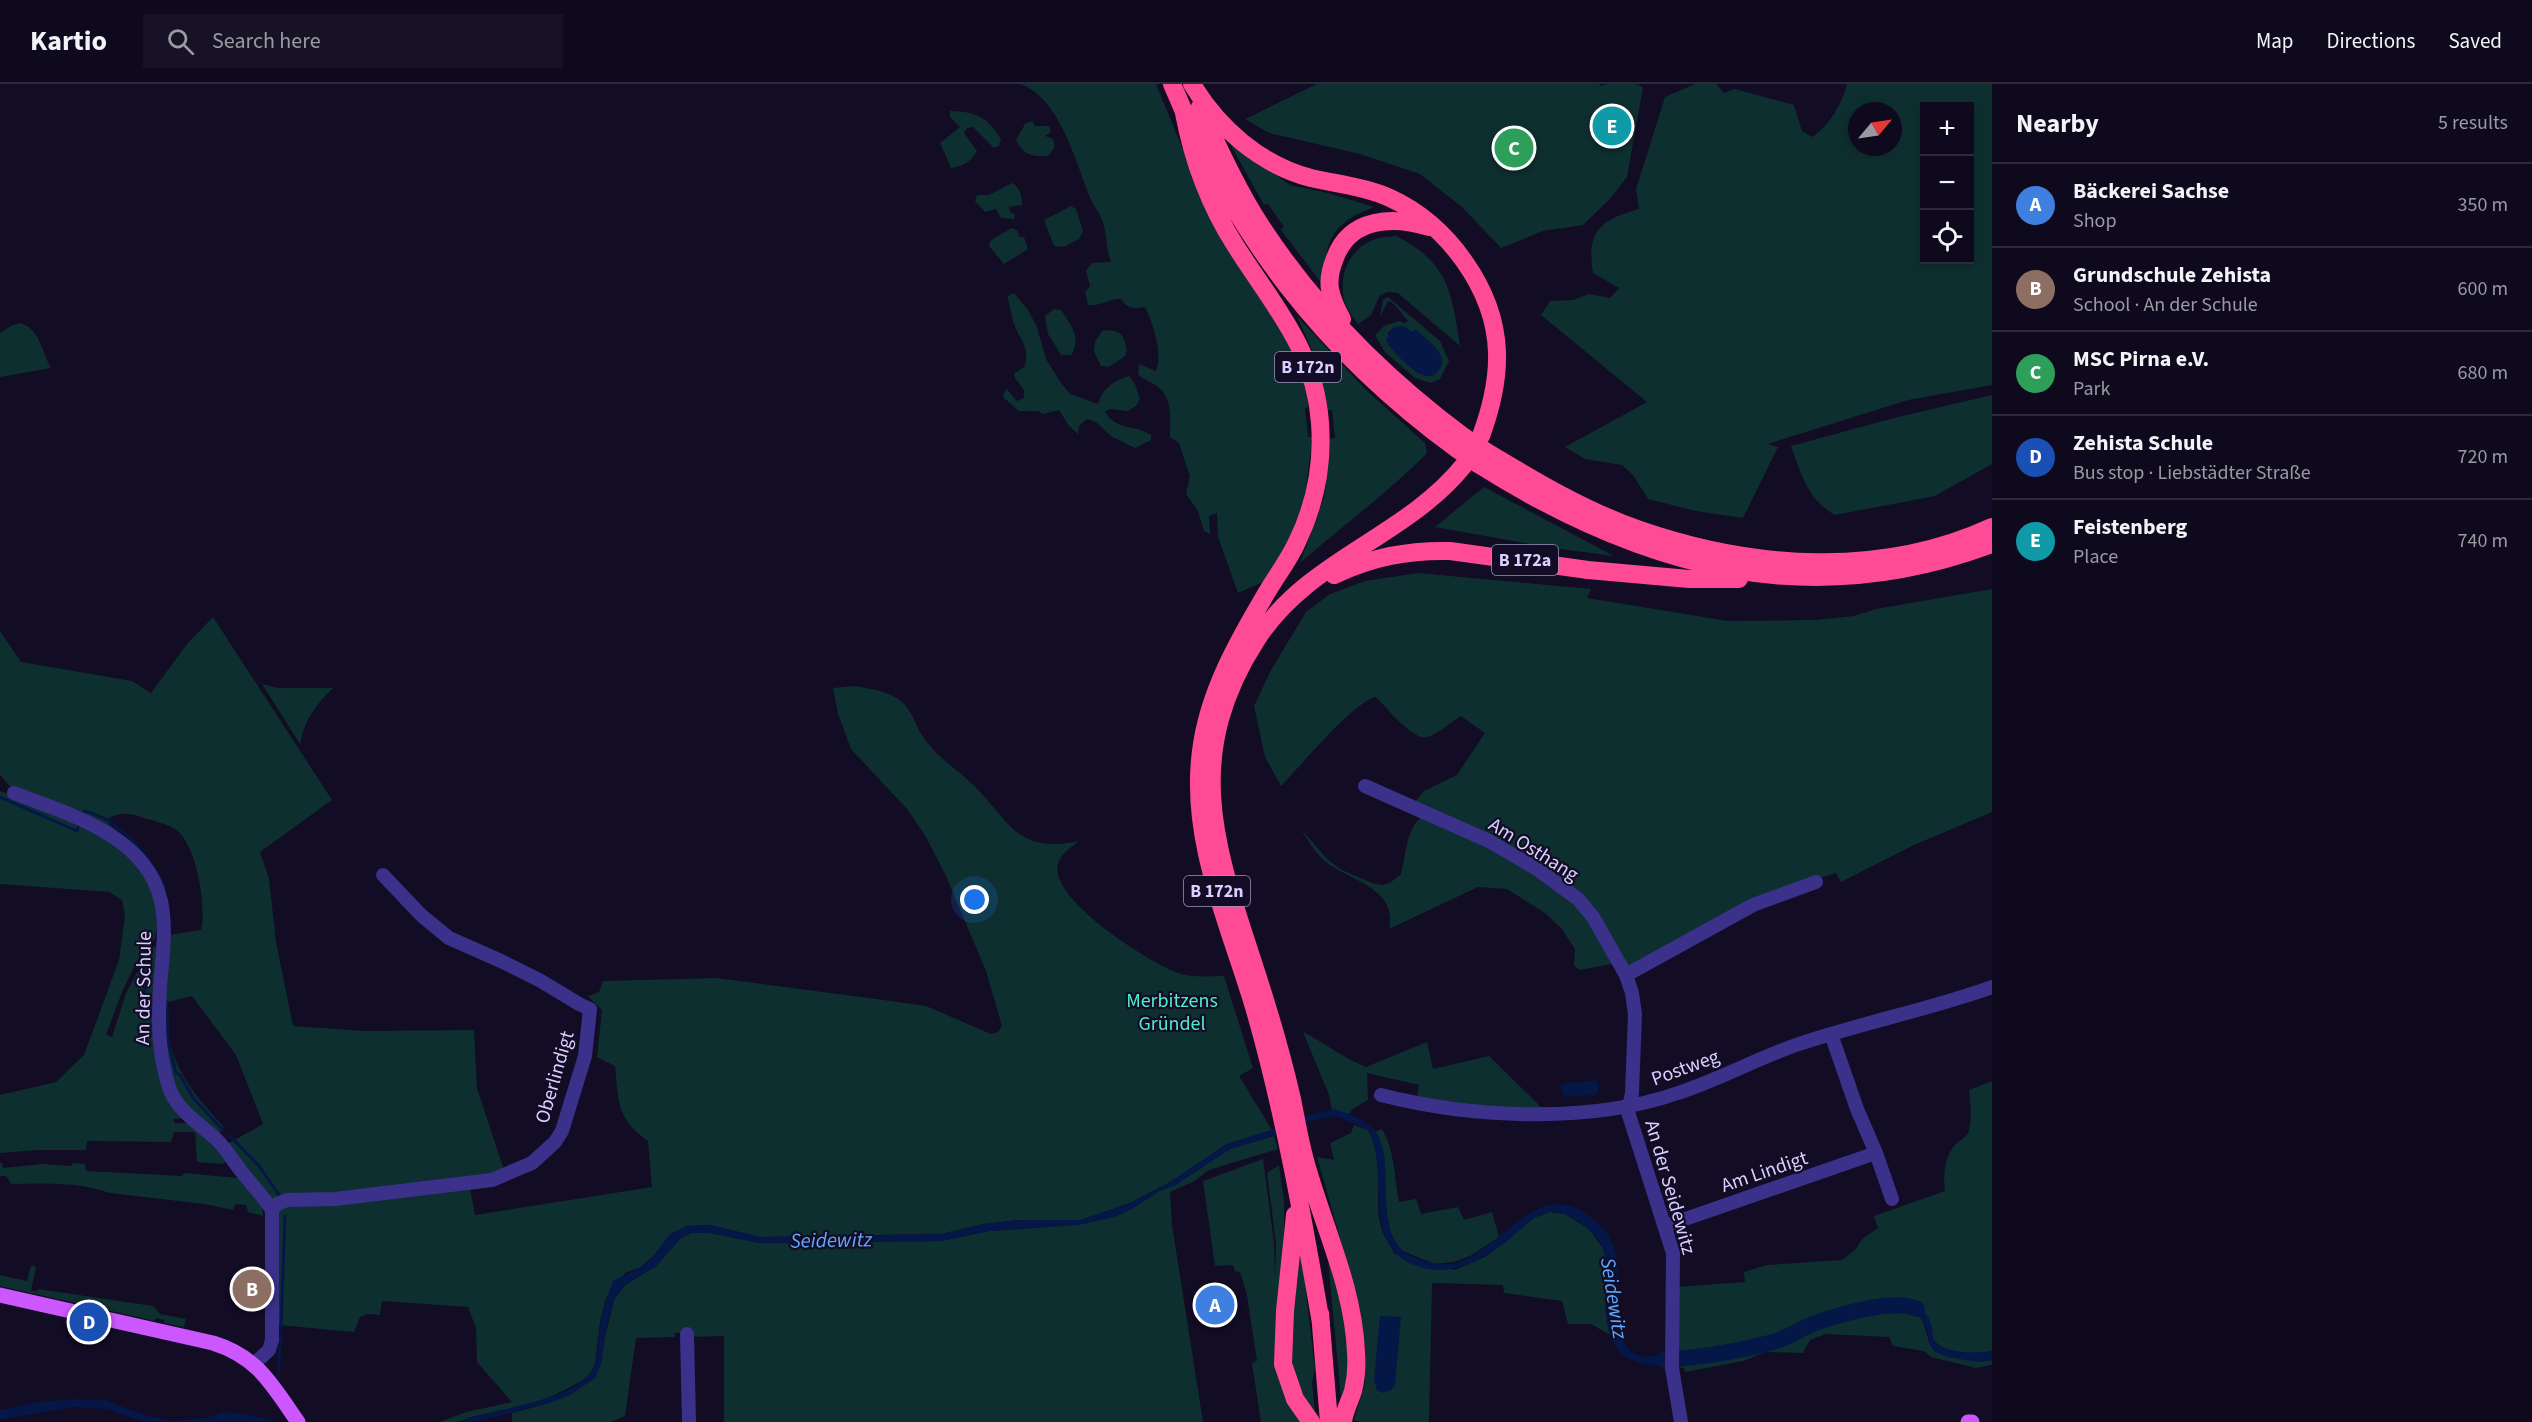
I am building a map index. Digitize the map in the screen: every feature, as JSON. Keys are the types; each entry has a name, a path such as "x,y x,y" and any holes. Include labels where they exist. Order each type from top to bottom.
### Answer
{"highway":[{"name":"B 172a","path":"1172,84 1184,113 1240,219 1290,292 1348,357 1396,401 1472,450 1578,504 1639,530 1744,557 1813,563 1890,557 1929,549 1992,527"},
{"name":"B 172a","path":"1191,84 1220,122 1257,153 1295,172 1389,197 1413,211 1434,229"},
{"name":"B 172a","path":"1191,84 1225,161 1260,225 1302,282 1359,345 1472,450 1529,495 1620,537 1705,564 1774,577"},
{"name":"B 172n","path":"1184,113 1194,160 1216,211 1235,245 1297,338 1318,402 1320,449 1318,477 1307,517 1286,563 1244,633 1220,698 1204,732 1199,774 1202,831 1209,868 1255,1013 1280,1077 1301,1173 1321,1323 1328,1414"},
{"name":"B 172n","path":"1220,698 1259,636 1286,603 1323,571 1433,499 1472,450 1495,390 1497,350 1494,328 1477,282 1452,246 1434,229 1413,222 1388,220 1362,227 1343,243 1330,272 1330,288 1342,319 1359,345"},
{"name":"B 172n","path":"1244,633 1276,597 1321,561 1368,534 1411,515"},
{"name":"B 172a","path":"1286,603 1353,566 1402,552 1450,551 1588,570 1723,580 1774,577 1843,578 1894,572 1934,563 1992,544"},
{"name":"B 172n","path":"1301,1173 1338,1263 1354,1327 1356,1370 1354,1389 1343,1422"},
{"path":"1301,1173 1285,1311 1283,1364 1295,1399 1311,1422"}],"main road":[{"path":"0,1294 213,1343 243,1355 254,1364 298,1422"}],"street":[{"name":"Am Osthang","path":"1365,786 1489,841 1538,869 1562,885 1593,917 1626,975 1635,1014 1632,1093 1628,1106"},
{"name":"An der Schule","path":"14,793 100,827 126,847 154,883 158,891 163,919 158,1034 172,1094 192,1120 217,1140 272,1210"},
{"name":"Oberlindigt","path":"272,1210 277,1204 287,1200 335,1199 492,1180 532,1163 555,1142 562,1131 573,1098 585,1056 590,1009 501,961 449,938 422,916 383,875"},
{"path":"1626,975 1753,905 1816,882"},
{"name":"Postweg","path":"1381,1095 1426,1106 1494,1113 1559,1113 1628,1106 1677,1094 1793,1046 1992,987"},
{"path":"1831,1034 1892,1199"},
{"name":"An der Seidewitz","path":"1628,1106 1673,1253 1675,1271 1672,1368 1681,1422"},
{"name":"Am Lindigt","path":"1665,1226 1876,1153"},
{"path":"254,1364 271,1345 274,1265 272,1210"},
{"path":"687,1334 689,1422"}],"green space":[{"path":"1019,84 1156,84 1205,203 1283,331 1301,370 1309,407 1305,408 1308,437 1312,437 1305,499 1281,558 1263,582 1238,593 1218,537 1217,513 1209,516 1210,534 1204,531 1198,511 1186,494 1190,476 1179,443 1170,437 1170,410 1166,397 1158,387 1138,374 1139,364 1156,371 1158,363 1156,338 1145,307 1131,307 1121,299 1088,305 1085,292 1090,286 1086,271 1092,263 1111,262 1103,222 1090,197 1072,149 1055,116 1033,91"},
{"path":"1317,84 1599,84 1602,86 1635,84 1643,87 1627,177 1609,200 1583,225 1543,231 1501,248 1462,207 1420,174 1360,154 1269,133 1245,119"},
{"path":"1695,84 1716,84 1724,93 1735,89 1794,105 1802,131 1812,137 1834,114 1847,84 1992,84 1992,385 1908,400 1768,444 1778,447 1743,518 1696,511 1648,499 1633,475 1622,465 1585,459 1565,447 1647,402 1541,315 1550,301 1573,300 1589,294 1610,298 1619,288 1593,273 1592,246 1594,237 1606,223 1639,209 1636,189 1665,97"},
{"path":"950,111 974,114 985,120 1001,139 999,146 994,148 973,127 967,128 964,133 977,151 966,163 951,168 940,143 960,127 950,117"},
{"path":"1032,121 1035,126 1049,126 1051,132 1045,136 1053,139 1055,147 1048,156 1037,156 1025,152 1016,140 1025,124"},
{"path":"1229,142 1290,185 1328,193 1374,207 1348,220 1333,236 1326,256 1323,285 1281,230 1284,227 1268,204 1264,205"},
{"path":"1012,183 1019,189 1022,202 1022,205 1009,207 1010,212 1015,215 1014,219 1001,218 996,209 985,212 975,201 977,195 989,195"},
{"path":"1071,206 1076,209 1083,231 1079,239 1063,247 1054,246 1044,220"},
{"path":"1012,228 1017,230 1020,237 1024,237 1028,249 1004,264 989,246 991,240"},
{"path":"1396,236 1427,257 1444,280 1454,310 1460,346 1398,293 1388,292 1380,295 1371,315 1358,324 1348,310 1344,298 1343,278 1350,259 1356,251 1373,240"},
{"path":"1014,293 1028,310 1037,327 1046,359 1070,394 1098,404 1109,386 1129,376 1135,384 1140,399 1136,406 1128,411 1110,409 1105,411 1119,424 1151,435 1151,440 1135,448 1111,436 1096,422 1087,419 1079,426 1078,434 1069,426 1059,410 1043,414 1038,411 1019,411 1003,397 1006,388 1017,401 1024,398 1024,390 1014,374 1025,366 1026,359 1024,344 1014,324 1008,300 1008,296"},
{"path":"1388,297 1440,341 1449,361 1440,379 1431,383 1415,378 1385,352 1375,335 1384,326 1399,321 1405,323 1408,321 1392,302 1388,301 1380,317 1383,300","holes":["1406,327 1411,332 1419,374 1388,344 1388,333 1393,328"]},
{"path":"1054,309 1061,310 1074,332 1075,343 1071,355 1061,355 1048,334 1045,316"},
{"path":"1297,316 1366,390 1425,443 1427,453 1381,496 1300,563 1324,498 1330,439 1335,438 1332,410 1327,410 1317,362"},
{"path":"20,323 36,335 51,368 0,377 0,333"},
{"path":"1111,330 1120,333 1127,350 1125,356 1109,367 1101,366 1094,352 1095,342 1102,331"},
{"path":"1992,395 1992,464 1935,496 1835,515 1818,502 1812,494 1802,476 1791,446 1898,417"},
{"path":"1484,487 1614,556 1553,548 1435,527"},
{"path":"1418,573 1591,589 1587,598 1728,621 1816,620 1854,616 1876,609 1992,589 1992,812 1914,845 1841,882 1836,873 1785,889 1629,971 1579,897 1415,802 1424,791 1457,775 1485,733 1461,716 1432,735 1422,737 1408,729 1376,697 1367,701 1341,722 1281,786 1265,757 1254,706 1271,670 1306,612 1330,594 1365,581"},
{"path":"213,617 332,800 260,852 269,879 276,942 293,1026 365,1031 474,1030 477,1088 505,1173 271,1201 227,1144 263,1124 236,1055 192,996 168,1002 169,1041 166,1042 163,894 165,892 169,935 201,930 201,891 189,847 175,829 160,823 124,814 119,814 106,821 144,855 163,886 160,887 137,855 14,791 0,775 0,631 21,662 132,681 151,693 187,644"},
{"path":"262,684 278,688 333,688 312,713 304,728 300,744"},
{"name":"Merbitzens Gründel","path":"854,686 886,693 902,702 931,747 984,796 1015,831 1040,843 1057,844 1079,841 1059,860 1059,878 1084,911 1104,928 1146,957 1183,975 1224,976 1253,1068 1239,1076 1272,1130 1227,1144 1172,1181 1130,1203 1081,1220 1019,1220 984,1224 941,1234 760,1237 710,1225 687,1226 641,1267 625,1273 606,1298 600,1322 595,1364 590,1374 582,1381 548,1398 457,1422 440,1422 466,1412 512,1402 477,1362 476,1328 468,1307 382,1301 380,1315 367,1314 360,1317 354,1332 278,1325 278,1209 281,1205 469,1184 475,1215 652,1187 648,1141 630,1125 621,1109 615,1066 597,1057 602,1010 588,996 599,992 603,981 717,978 926,1006 991,1034 998,1032 1002,1026 986,971 946,876 926,837 908,810 851,749 838,714 833,688"},
{"path":"0,791 80,820 126,851 152,886 158,918 155,938 145,947 136,963 106,1035 112,1037 126,993 150,949 156,946 156,1035 185,1118 174,1119 174,1123 192,1123 227,1159 224,1164 197,1162 195,1132 174,1132 171,1142 87,1141 86,1150 0,1153 0,1095 56,1082 84,1055 119,960 125,916 122,900 109,892 0,884"},
{"path":"1423,816 1487,843 1576,900 1617,963 1580,970 1574,966 1575,949 1561,928 1545,913 1507,889 1478,887 1389,929 1390,915 1379,895 1370,887 1326,862 1300,828 1328,860 1342,870 1382,885 1390,883 1401,874 1410,834 1417,821"},
{"path":"1303,1032 1366,1067 1427,1042 1433,1069 1489,1056 1541,1107 1539,1110 1416,1101 1419,1085 1367,1073 1368,1100 1351,1110 1350,1114 1332,1110 1329,1095"},
{"path":"170,1045 192,1089 224,1127 219,1134 178,1100 163,1048"},
{"path":"1992,1081 1992,1351 1968,1353 1944,1348 1933,1339 1930,1322 1921,1307 1898,1304 1853,1312 1817,1322 1775,1342 1714,1355 1675,1359 1676,1287 1745,1282 1744,1272 1767,1265 1842,1260 1856,1249 1862,1239 1878,1228 1874,1216 1945,1191 1944,1174 1948,1156 1954,1146 1967,1135 1970,1128 1969,1090"},
{"path":"1354,1125 1368,1130 1374,1143 1377,1156 1380,1221 1383,1233 1395,1254 1455,1270 1487,1256 1534,1218 1549,1212 1565,1214 1589,1229 1604,1250 1607,1259 1605,1293 1610,1335 1591,1324 1568,1324 1562,1301 1504,1293 1503,1285 1432,1283 1429,1422 1360,1422 1354,1420 1365,1383 1357,1297 1317,1157 1334,1160 1330,1143 1351,1133"},
{"path":"1382,1129 1392,1155 1399,1202 1416,1199 1421,1214 1458,1207 1464,1220 1492,1212 1499,1237 1470,1256 1454,1262 1435,1264 1400,1250 1390,1232 1375,1132"},
{"path":"1274,1136 1278,1149 1209,1170 1193,1182 1170,1192 1172,1225 1203,1422 724,1422 724,1336 690,1337 690,1332 675,1333 674,1337 636,1338 625,1416 611,1422 512,1422 512,1413 555,1400 595,1378 614,1300 625,1285 656,1266 681,1238 691,1233 710,1233 760,1243 941,1241 989,1231 1037,1228 1114,1217 1135,1207 1230,1149"},
{"path":"1263,1159 1274,1243 1275,1277 1276,1243 1267,1173 1279,1165 1284,1203 1277,1348 1305,1422 1261,1422 1252,1363 1257,1361 1247,1295 1240,1272 1235,1271 1233,1265 1215,1266 1203,1181"},
{"path":"0,1163 3,1168 43,1164 71,1166 73,1163 85,1164 86,1171 182,1176 184,1173 238,1178 262,1203 263,1216 248,1212 246,1205 235,1204 233,1210 204,1204 110,1193 74,1185 11,1184 6,1176 0,1176"},
{"path":"1300,1242 1315,1369 1312,1383 1315,1412 1303,1393 1295,1373 1291,1352 1290,1330"},
{"path":"1327,1249 1341,1303 1348,1346 1347,1384 1341,1399"},
{"path":"31,1265 36,1267 31,1291 38,1289 153,1306 160,1314 186,1319 184,1327 164,1323 164,1320 156,1318 155,1321 0,1286 0,1275 27,1281"},
{"path":"1898,1307 1908,1308 1920,1316 1934,1351 1992,1360 1992,1365 1976,1368 1931,1357 1924,1351 1893,1346 1889,1337 1826,1334 1810,1340 1803,1353 1766,1352 1743,1361 1685,1372 1684,1368 1676,1367 1675,1364 1748,1353 1798,1336 1819,1326"}],"water":[{"path":"1406,327 1411,332 1415,329 1435,347 1442,359 1442,364 1435,374 1429,376 1416,372 1392,349 1386,339 1393,328"},
{"path":"1594,1080 1599,1084 1598,1092 1594,1095 1564,1097 1560,1087 1563,1084"},
{"path":"1335,1109 1363,1121 1379,1138 1384,1152 1388,1220 1392,1235 1403,1251 1415,1258 1433,1263 1453,1263 1472,1256 1524,1217 1542,1207 1561,1204 1582,1211 1603,1229 1617,1257 1618,1318 1624,1342 1631,1351 1641,1356 1668,1353 1669,1365 1636,1362 1616,1348 1607,1324 1605,1257 1600,1242 1585,1226 1565,1214 1549,1212 1536,1217 1496,1249 1460,1267 1434,1270 1408,1262 1394,1251 1385,1236 1379,1202 1377,1164 1368,1130 1336,1116 1305,1122 1274,1136 1230,1149 1174,1186 1159,1191 1135,1207 1114,1217 1079,1225 989,1231 941,1241 760,1243 710,1233 691,1233 681,1238 656,1266 625,1285 614,1300 607,1325 601,1365 595,1378 570,1395 549,1403 475,1422 457,1422 554,1396 572,1388 586,1378 596,1361 602,1313 613,1281 641,1267 651,1259 671,1233 687,1226 710,1225 760,1237 941,1234 984,1224 1019,1220 1081,1220 1130,1203 1172,1181 1227,1144 1272,1130 1304,1116"},
{"path":"1898,1302 1910,1303 1924,1311 1932,1327 1934,1341 1938,1345 1961,1352 1992,1351 1992,1360 1979,1362 1947,1357 1934,1351 1929,1343 1927,1329 1917,1312 1908,1307 1843,1319 1748,1353 1675,1364 1675,1359 1714,1355 1775,1342 1817,1322"},
{"path":"1380,1316 1401,1317 1395,1385 1391,1390 1383,1393 1377,1390 1374,1380"},
{"path":"72,1399 105,1400 145,1415 173,1421 205,1418 224,1412 282,1422 143,1422 106,1409 72,1407 0,1420 0,1410 39,1402"}],"waterway":[{"path":"0,797 77,831 79,824"},
{"path":"83,815 84,811 97,815 121,830 150,862 165,886"},
{"path":"143,970 147,1018"},
{"path":"166,1001 168,1041 176,1073 180,1075 194,1099 223,1130"},
{"path":"229,1135 259,1166 281,1198"},
{"path":"281,1328 285,1216"},
{"name":"Seidewitz","path":"1664,1360 1718,1354 1759,1346 1785,1338 1818,1322 1869,1308 1896,1305 1917,1309"},
{"path":"278,1377 281,1332"}],"place":[{"name":"Feistenberg","path":"1612,126"},
{"name":"MSC Pirna e.V.","path":"1514,148"},
{"name":"Grundschule Zehista","path":"252,1289"},
{"name":"Bäckerei Sachse","path":"1215,1305"},
{"name":"Zehista Schule","path":"89,1322"}]}
